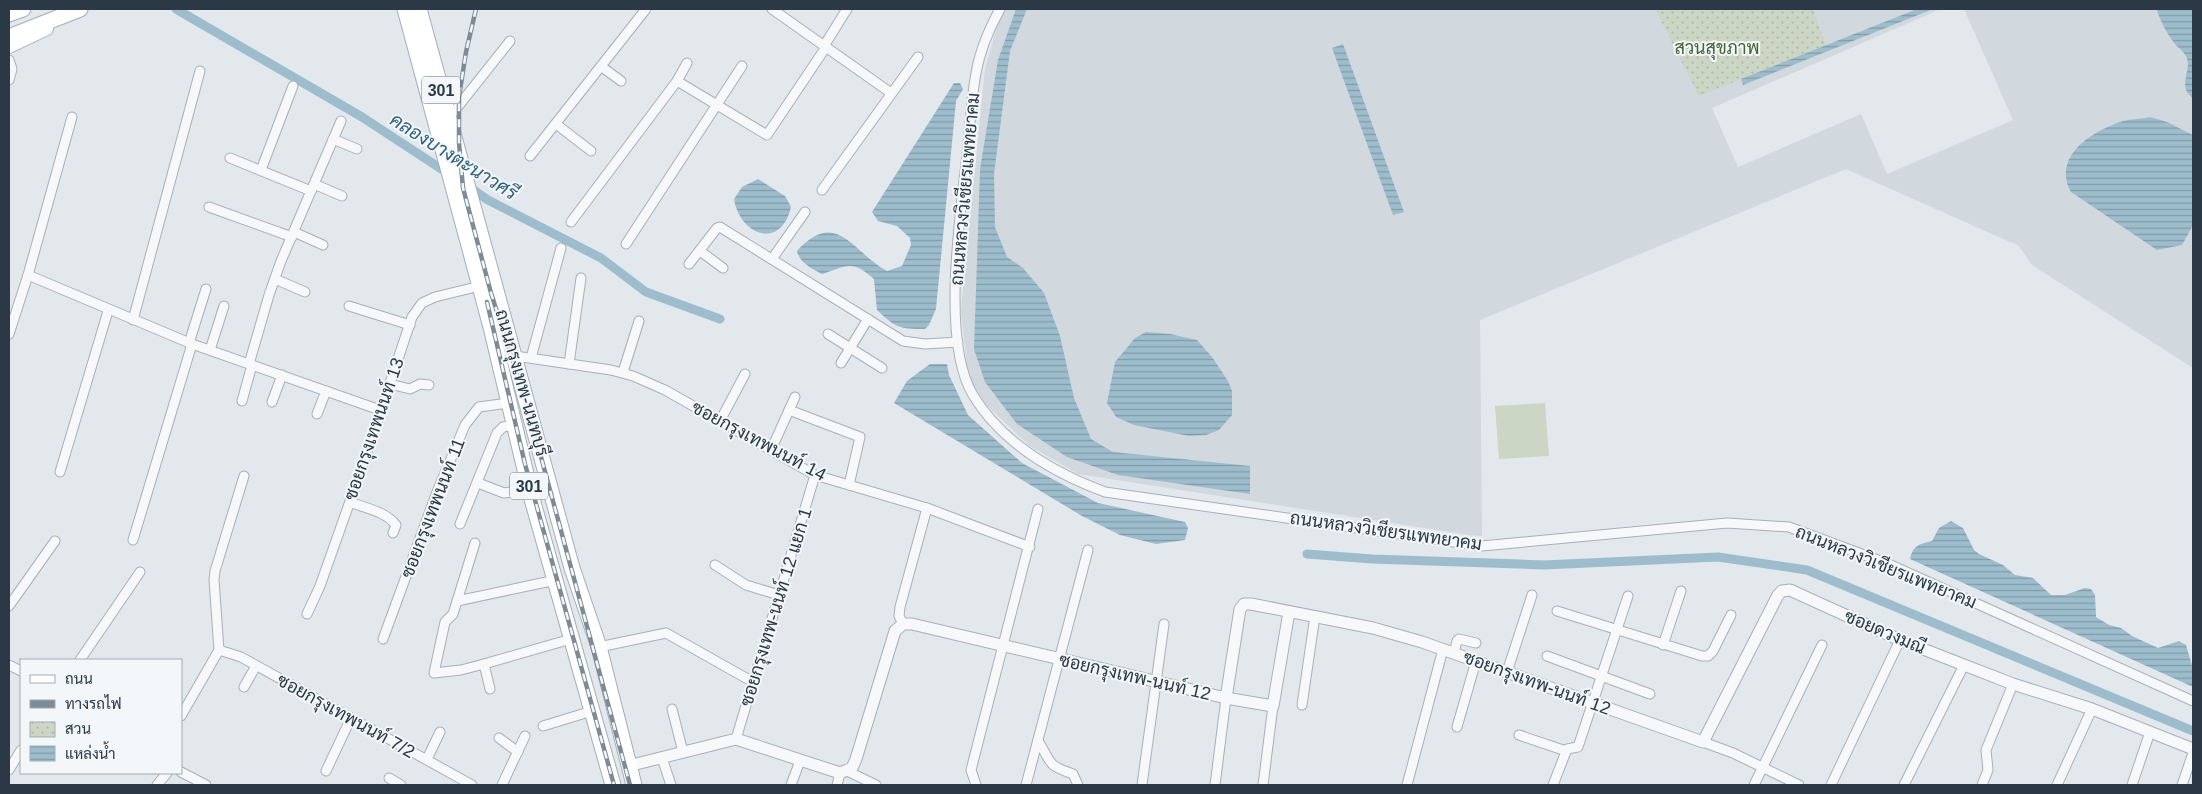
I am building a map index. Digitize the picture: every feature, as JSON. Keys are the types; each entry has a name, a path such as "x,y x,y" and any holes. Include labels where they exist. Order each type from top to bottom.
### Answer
{"main road":[{"path":"9,14 23,9"},
{"path":"9,27 54,9"},
{"path":"9,37 80,9"},
{"path":"9,47 88,9"},
{"name":"ถนนกรุงเทพ-นนทบุรี","path":"405,9 468,191 572,568 599,647 634,785"},
{"name":"ถนนกรุงเทพ-นนทบุรี","path":"419,9 445,123 446,165 480,286 530,489 613,785"}],"street":[{"path":"530,156 646,9"},
{"path":"772,9 891,93"},
{"path":"677,81 767,135 847,9"},
{"name":"ถนนหลวงวิเชียรแพทยาคม","path":"1000,9 988,32 976,72 955,277 958,342 961,368 972,393 986,415 1005,433 1048,466 1073,480 1105,492 1482,546 1726,523 1789,528 1891,565 2193,701"},
{"path":"445,123 510,41"},
{"path":"822,190 918,57"},
{"path":"9,60 12,69 9,80"},
{"path":"571,222 677,81 688,63"},
{"path":"626,244 742,66"},
{"path":"602,67 621,81"},
{"path":"133,320 200,71"},
{"path":"261,170 293,86"},
{"path":"10,327 28,276 72,117"},
{"path":"242,401 275,279 341,121"},
{"path":"556,124 591,151"},
{"path":"333,139 357,149"},
{"path":"230,158 313,188 342,196"},
{"path":"209,207 323,245"},
{"path":"772,259 805,212"},
{"path":"690,264 717,228 720,227 904,341 925,344 958,342"},
{"path":"531,358 561,248"},
{"path":"700,252 723,268"},
{"path":"28,276 70,292 108,311 190,344 380,410"},
{"path":"569,364 582,278"},
{"path":"275,279 305,292"},
{"name":"ซอยกรุงเทพนนท์ 13","path":"307,614 320,586 350,502 410,325 422,303 435,297 480,286"},
{"path":"133,540 206,288"},
{"path":"210,350 224,306"},
{"path":"349,306 410,325"},
{"path":"60,472 108,311"},
{"path":"841,363 868,319"},
{"path":"623,372 638,321"},
{"path":"828,334 882,368"},
{"name":"ซอยกรุงเทพนนท์ 14","path":"515,356 623,372 665,390 815,475 927,508 996,536 1030,547"},
{"path":"720,421 744,374"},
{"path":"272,402 282,375"},
{"path":"390,384 410,389 420,384 429,386"},
{"path":"317,414 326,391"},
{"path":"771,450 795,397"},
{"name":"ซอยกรุงเทพนนท์ 11","path":"383,639 436,492 465,425 479,407 508,403"},
{"path":"789,410 860,437 849,485"},
{"path":"460,524 497,434 503,427 514,425"},
{"name":"ซอยกรุงเทพ-นนท์ 12 แยก 1","path":"736,739 815,475"},
{"path":"182,714 219,650 214,580 244,476"},
{"path":"478,483 504,493 530,489"},
{"path":"350,502 381,513 392,520 396,525 393,533"},
{"path":"836,785 843,772 852,768 856,759 894,630 903,624 899,616 900,608 927,508"},
{"path":"976,785 971,770 1001,647 1030,547 1038,509"},
{"path":"9,606 55,541"},
{"path":"475,543 453,614 445,622 434,673 461,670 571,639"},
{"path":"1026,785 1088,550"},
{"path":"716,565 746,586 779,595"},
{"path":"81,659 140,572"},
{"path":"457,600 556,580"},
{"name":"ซอยดวงมณี","path":"1703,742 1778,595 1782,590 1790,590 1900,640 2013,684 2092,709 2193,749"},
{"path":"1663,644 1681,591"},
{"path":"1507,672 1532,595"},
{"path":"1553,785 1566,751 1569,748 1578,747 1628,596"},
{"name":"ซอยกรุงเทพ-นนท์ 12","path":"903,624 912,624 1001,647 1226,698 1240,609 1244,604 1251,604 1373,628 1443,649 1703,742 1763,767 1799,785"},
{"path":"1557,611 1702,656 1708,656 1713,651 1731,615"},
{"path":"1263,785 1273,706 1289,612"},
{"path":"1302,705 1315,616"},
{"path":"1142,785 1164,624"},
{"path":"599,647 666,633 753,682"},
{"path":"1454,653 1457,641 1460,639 1476,643"},
{"path":"1831,785 1900,640"},
{"path":"1754,785 1822,644"},
{"path":"1407,785 1443,649"},
{"name":"ซอยกรุงเทพนนท์ 7/2","path":"219,650 241,657 472,785"},
{"path":"1547,656 1650,694"},
{"path":"1457,727 1476,661"},
{"path":"484,664 490,689"},
{"path":"1904,785 1964,665"},
{"path":"244,687 256,666"},
{"path":"1982,785 1986,775 1986,750 2013,684"},
{"path":"1215,785 1226,698 1273,706"},
{"path":"672,709 683,752"},
{"path":"2057,785 2092,709"},
{"path":"543,726 592,711"},
{"path":"326,771 351,718"},
{"path":"427,759 440,732"},
{"path":"2132,785 2150,732"},
{"path":"1519,735 1566,751"},
{"path":"502,785 525,736"},
{"path":"499,738 518,752"},
{"path":"628,766 736,739 800,761 843,772 876,785"},
{"path":"1038,742 1051,765 1058,770 1073,774 1078,785"},
{"path":"9,770 20,752"},
{"path":"2182,785 2193,753"},
{"path":"662,758 671,785"},
{"path":"791,785 800,761"},
{"path":"182,773 202,784"},
{"path":"157,785 166,774"},
{"path":"389,778 401,785"}],"shaded area":[{"path":"1006,9 1941,9 1712,108 1738,167 1861,114 1887,174 2013,120 1964,9 2193,9 2193,368 2032,265 2019,246 1846,169 1480,320 1482,536 1078,474 1030,446 986,405 968,376 961,309 985,69 997,27"}],"green space":[{"name":"สวนสุขภาพ","path":"1655,9 1813,9 1826,45 1699,96"},
{"path":"1545,403 1549,456 1499,459 1495,406"}],"water":[{"path":"1016,9 1027,9 1010,51 994,174 995,227 1007,257 1023,268 1044,293 1060,336 1074,398 1091,439 1113,452 1250,466 1250,494 1118,475 1067,457 1017,424 985,382 974,349 980,169 998,60"},
{"path":"1917,9 1933,9 1743,85 1741,79"},
{"path":"2157,9 2193,9 2193,98 2185,86 2188,63 2186,57 2167,32"},
{"path":"1343,44 1404,212 1393,215 1332,48"},
{"path":"954,83 960,83 963,89 956,101 936,309 929,325 925,329 903,328 889,321 877,310 874,279 866,273 849,266 822,274 803,262 797,251 811,238 823,233 834,233 854,245 887,271 902,266 911,245 910,238 897,226 878,221 872,212"},
{"path":"2150,117 2167,122 2193,135 2193,225 2182,245 2157,250 2071,192 2067,179 2067,167 2071,156 2088,138 2111,125 2123,121"},
{"path":"758,179 785,196 791,207 786,221 779,229 770,233 761,233 752,229 744,222 738,212 734,199 742,187"},
{"path":"1146,332 1170,334 1197,340 1212,357 1228,381 1232,391 1232,415 1219,430 1206,435 1189,436 1134,425 1116,417 1107,403 1115,362 1135,338"},
{"path":"930,364 947,364 949,375 968,415 1022,463 1098,503 1185,522 1188,528 1185,540 1156,544 1120,535 1082,516 894,403 907,381"},
{"path":"1951,521 1963,528 1974,550 1979,554 2003,565 2015,575 2033,578 2051,595 2065,595 2085,588 2091,589 2095,595 2096,617 2109,625 2121,628 2132,636 2158,648 2179,641 2186,645 2193,669 2193,687 1910,559 1915,548 1932,541 1939,528"}],"waterway":[{"name":"คลองบางตะนาวศรี","path":"176,9 362,117 449,174"},
{"name":"คลองบางตะนาวศรี","path":"469,187 488,200 601,258 646,292 720,319"},
{"path":"1307,554 1372,559 1544,565 1718,557 1807,570 2193,731"}],"railway":[{"path":"476,9 466,52 459,97 459,143 463,188 491,293 528,409 630,785"},
{"path":"487,302 525,464 614,785"}]}
